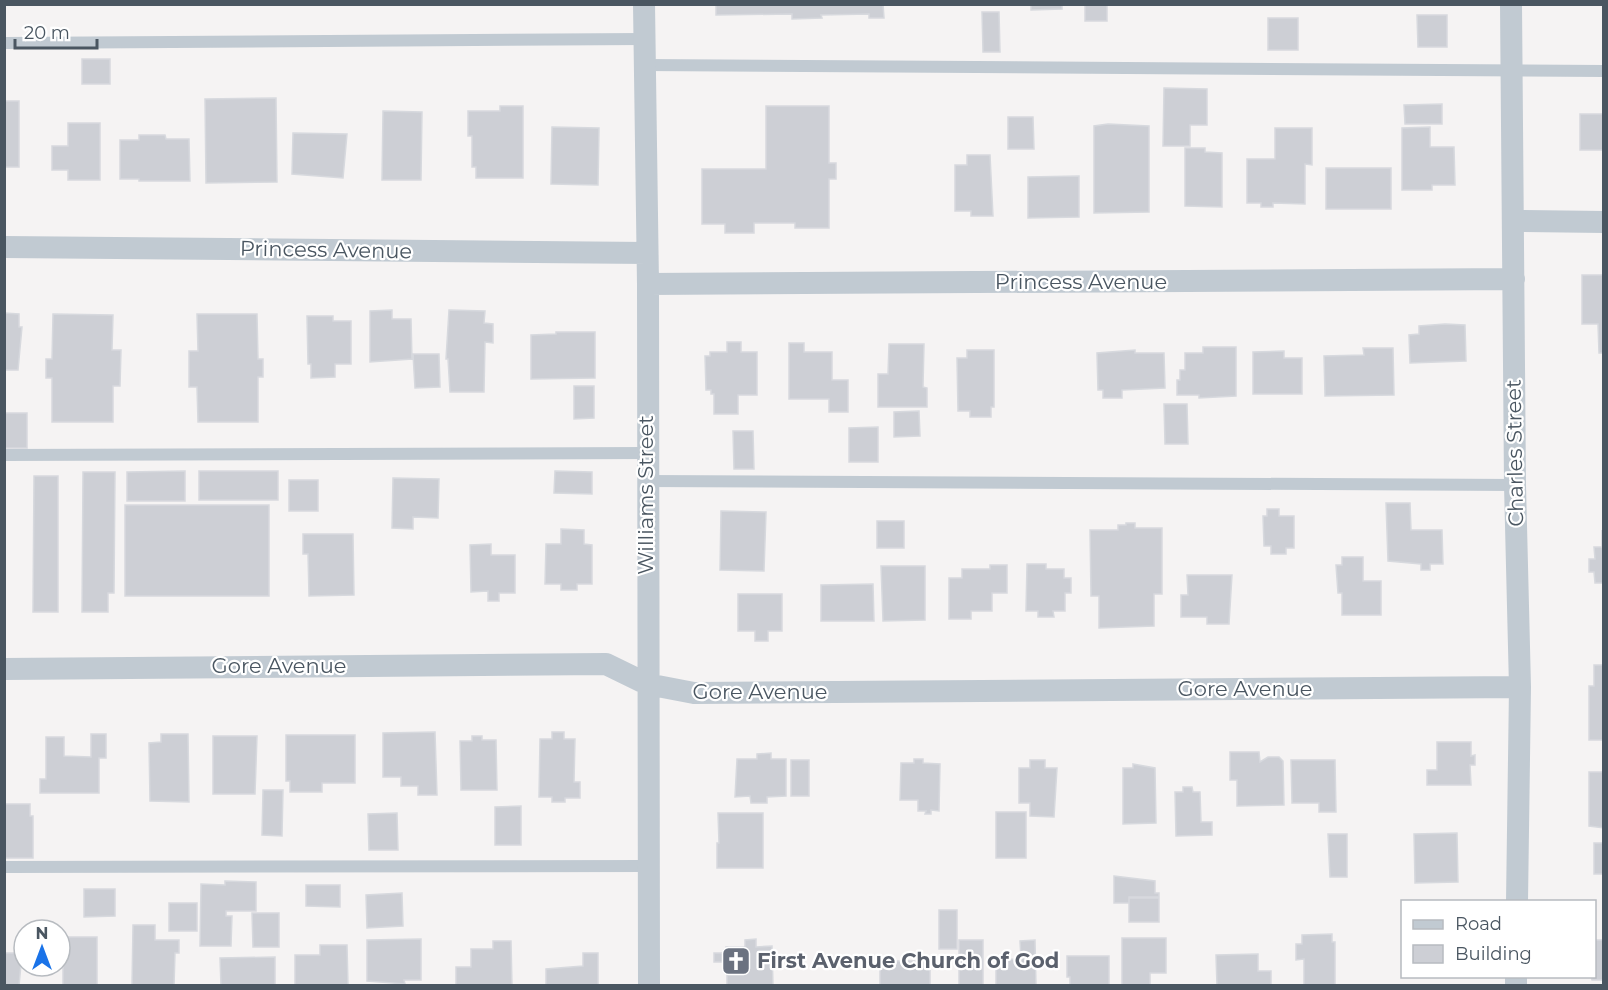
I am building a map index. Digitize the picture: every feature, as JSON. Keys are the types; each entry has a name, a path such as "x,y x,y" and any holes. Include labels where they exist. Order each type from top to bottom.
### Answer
{"street":[{"name":"Williams Street","path":"644,4 643,65 648,284 646,481 649,986"},
{"name":"Charles Street","path":"1511,4 1515,221 1515,485 1520,687 1517,900"},
{"path":"1515,221 1604,222"},
{"name":"Princess Avenue","path":"4,247 647,254"},
{"name":"Princess Avenue","path":"648,284 1514,279"},
{"name":"Gore Avenue","path":"4,669 606,664 647,684 694,693 1520,687"}],"lane":[{"path":"4,43 644,39"},
{"path":"643,65 1604,71"},
{"path":"4,455 646,453"},
{"path":"646,481 1515,485"},
{"path":"4,867 648,866"}],"building":[{"path":"716,4 883,4 884,18 869,18 869,14 821,15 822,18 792,19 792,14 716,15"},
{"path":"1031,4 1062,4 1062,9 1031,10"},
{"path":"1085,4 1107,4 1107,21 1085,21"},
{"path":"982,12 999,12 1000,52 983,52"},
{"path":"1417,15 1447,15 1447,47 1418,47"},
{"path":"1268,18 1298,18 1298,50 1268,50"},
{"path":"82,59 110,59 110,84 82,84"},
{"path":"1164,88 1207,89 1207,125 1190,125 1190,146 1163,146"},
{"path":"276,98 277,182 206,183 205,99"},
{"path":"4,101 19,101 19,167 4,167"},
{"path":"1442,104 1442,124 1405,124 1404,105"},
{"path":"500,106 523,106 523,178 476,178 476,167 472,167 472,136 468,136 468,111 500,111"},
{"path":"766,106 829,106 829,163 836,163 836,179 829,179 829,228 795,228 795,223 754,223 754,233 725,233 725,224 702,224 702,169 766,169"},
{"path":"383,111 422,112 421,180 382,180"},
{"path":"1580,114 1604,114 1604,150 1580,150"},
{"path":"1008,117 1033,117 1034,149 1008,149"},
{"path":"68,123 100,123 100,180 68,180 68,170 52,170 52,146 68,146"},
{"path":"1108,124 1149,126 1149,212 1094,213 1094,126"},
{"path":"552,127 599,128 598,185 551,184"},
{"path":"1430,127 1430,147 1454,147 1455,185 1432,185 1432,190 1402,190 1402,128"},
{"path":"1275,128 1312,128 1312,165 1305,164 1305,204 1273,203 1273,207 1261,207 1261,203 1247,203 1247,159 1275,159"},
{"path":"293,133 347,134 343,178 292,174"},
{"path":"139,135 165,135 166,139 189,139 190,181 120,179 120,140 139,140"},
{"path":"1185,148 1205,148 1205,152 1222,153 1222,207 1185,206"},
{"path":"967,155 990,155 993,216 971,216 971,211 955,211 955,165 967,165"},
{"path":"1326,168 1391,168 1391,209 1326,209"},
{"path":"1079,176 1079,217 1028,218 1028,177"},
{"path":"1582,275 1604,275 1604,353 1599,353 1598,324 1582,324"},
{"path":"392,310 392,319 411,319 412,359 370,362 370,311"},
{"path":"449,310 485,311 484,323 493,324 493,343 485,342 484,392 450,392 448,359 446,359"},
{"path":"4,313 19,314 19,327 22,327 18,370 4,370"},
{"path":"53,314 113,315 112,350 121,350 120,386 113,386 113,422 52,422 52,378 46,378 46,359 52,359"},
{"path":"197,314 257,314 258,359 263,359 263,377 258,377 258,422 198,422 197,387 189,387 189,351 198,351"},
{"path":"307,316 333,316 333,321 351,321 351,364 335,364 335,377 311,378 311,364 308,364"},
{"path":"1465,325 1466,361 1410,363 1409,335 1419,334 1419,326"},
{"path":"556,332 595,332 595,378 531,379 531,335 556,334"},
{"path":"727,342 741,342 741,352 757,352 757,395 738,395 738,414 714,414 714,394 711,394 711,390 706,390 705,356 710,356 710,352 727,352"},
{"path":"789,343 804,343 804,352 832,352 832,380 848,380 848,412 829,412 829,399 789,399"},
{"path":"889,344 924,344 923,387 927,388 927,407 878,407 878,374 888,374"},
{"path":"1203,347 1236,347 1236,396 1199,398 1199,395 1177,395 1180,370 1185,370 1185,353 1203,353"},
{"path":"1363,348 1393,348 1394,395 1325,396 1324,356 1364,355"},
{"path":"967,350 994,350 994,407 991,407 991,417 970,417 970,411 958,411 957,358 967,358"},
{"path":"1135,350 1135,353 1164,353 1165,388 1122,390 1122,398 1103,398 1103,390 1098,390 1097,353"},
{"path":"1284,351 1284,358 1302,358 1302,394 1253,394 1253,352"},
{"path":"413,354 439,354 440,387 415,388"},
{"path":"574,386 594,386 594,418 574,419"},
{"path":"1164,404 1187,404 1188,444 1165,444"},
{"path":"919,411 920,436 894,437 894,412"},
{"path":"4,413 27,413 27,448 4,448"},
{"path":"878,427 878,462 849,462 849,428"},
{"path":"733,431 753,431 754,469 734,469"},
{"path":"185,471 185,501 127,501 127,472"},
{"path":"199,471 278,471 278,500 199,500"},
{"path":"555,471 592,472 592,494 554,493"},
{"path":"83,472 115,472 114,593 108,593 108,612 82,612"},
{"path":"34,476 58,476 58,612 33,612"},
{"path":"393,478 439,479 438,518 413,517 413,529 392,528"},
{"path":"289,480 318,480 318,511 289,511"},
{"path":"1386,503 1410,503 1411,530 1442,530 1443,564 1430,564 1430,570 1421,570 1421,564 1388,561"},
{"path":"125,505 269,505 269,596 125,596"},
{"path":"1267,509 1279,509 1279,516 1294,516 1294,548 1286,548 1286,554 1271,554 1271,546 1264,546 1263,516 1267,516"},
{"path":"721,511 766,512 764,571 720,570"},
{"path":"877,521 904,521 904,548 877,548"},
{"path":"1126,523 1135,523 1135,528 1162,528 1162,594 1154,594 1154,626 1099,628 1099,596 1091,596 1090,530 1118,530 1118,525 1126,525"},
{"path":"561,529 584,530 584,544 592,545 592,584 577,584 577,590 561,590 561,584 545,584 546,544 561,544"},
{"path":"1602,530 1604,583 1595,583 1594,572 1589,572 1589,559 1595,559 1594,547 1602,547"},
{"path":"303,534 353,534 354,595 309,596 308,554 303,554"},
{"path":"491,544 491,555 515,555 515,593 499,593 499,601 488,601 488,591 471,592 470,545"},
{"path":"1342,557 1363,557 1363,581 1381,581 1381,615 1342,615 1342,593 1338,593 1336,565 1342,565"},
{"path":"1027,564 1046,564 1046,569 1064,569 1064,578 1071,578 1071,593 1065,593 1065,611 1053,611 1054,617 1038,617 1038,611 1026,611"},
{"path":"990,565 1007,565 1007,593 992,593 992,611 971,611 971,619 949,619 949,578 962,578 962,569 990,569"},
{"path":"881,566 925,566 925,620 883,621"},
{"path":"1187,575 1232,575 1229,624 1207,624 1207,617 1181,617 1181,595 1188,595"},
{"path":"873,584 874,621 821,621 821,585"},
{"path":"738,594 782,594 782,631 768,631 768,641 755,641 755,631 738,631"},
{"path":"1594,665 1604,665 1604,740 1589,740 1589,686 1594,686"},
{"path":"435,732 437,795 418,795 418,786 401,786 401,777 383,777 383,733"},
{"path":"552,732 564,732 564,739 575,739 574,782 580,782 580,798 565,798 565,802 552,802 552,797 539,797 540,739 552,739"},
{"path":"91,734 106,734 106,758 99,758 99,793 40,793 40,779 46,779 46,737 64,737 64,756 91,757"},
{"path":"161,734 188,734 189,802 150,801 149,743 161,742"},
{"path":"286,735 355,735 355,783 322,783 322,792 290,792 290,781 286,781"},
{"path":"213,736 257,736 255,794 213,794"},
{"path":"472,736 482,736 482,740 496,740 497,790 461,790 460,741 472,741"},
{"path":"1437,742 1471,742 1471,756 1475,755 1475,765 1470,765 1471,785 1427,785 1427,770 1437,770"},
{"path":"1230,752 1259,752 1260,762 1268,757 1279,757 1283,761 1284,805 1237,806 1237,780 1230,780"},
{"path":"771,753 771,759 786,759 786,796 767,797 767,803 751,803 750,796 735,797 737,759 757,759 757,754"},
{"path":"914,759 923,759 923,763 940,764 939,811 931,810 931,814 925,814 926,811 918,811 918,800 900,800 901,763 914,763"},
{"path":"791,760 809,760 809,796 791,796"},
{"path":"1030,760 1045,760 1045,768 1057,768 1054,817 1030,816 1030,803 1019,803 1019,768 1030,768"},
{"path":"1291,760 1335,760 1336,812 1319,812 1319,803 1292,803"},
{"path":"1133,764 1155,768 1156,823 1123,824 1123,768 1133,768"},
{"path":"1589,772 1604,772 1604,828 1589,826"},
{"path":"1183,787 1192,787 1193,792 1200,792 1201,822 1212,822 1212,835 1176,836 1175,792 1183,792"},
{"path":"263,790 283,790 282,836 262,835"},
{"path":"4,804 30,804 30,816 33,816 33,858 4,858"},
{"path":"521,806 521,845 495,845 495,807"},
{"path":"996,812 1026,812 1026,858 996,858"},
{"path":"397,813 398,850 369,850 368,814"},
{"path":"718,813 763,813 763,868 717,868"},
{"path":"1457,833 1458,882 1415,883 1414,834"},
{"path":"1328,834 1347,834 1347,877 1330,877"},
{"path":"1594,843 1604,843 1604,874 1594,874"},
{"path":"1114,876 1155,881 1155,893 1159,893 1159,897 1129,897 1129,903 1114,903"},
{"path":"225,881 256,882 256,911 226,911 226,916 232,916 231,946 200,946 201,884 225,885"},
{"path":"306,885 340,885 340,907 306,906"},
{"path":"84,889 115,889 115,916 84,917"},
{"path":"402,893 403,926 367,928 366,895"},
{"path":"1129,898 1159,898 1159,922 1129,922"},
{"path":"169,903 197,903 197,931 169,931"},
{"path":"939,910 957,910 957,949 939,949"},
{"path":"252,913 279,913 279,947 253,947"},
{"path":"133,925 155,925 155,940 179,940 179,953 175,953 174,986 132,986"},
{"path":"1332,934 1332,942 1335,942 1335,986 1304,986 1304,959 1296,960 1296,944 1302,944 1302,935"},
{"path":"72,937 97,937 97,986 63,986 63,978 72,978"},
{"path":"1122,938 1166,938 1166,973 1150,973 1150,986 1122,986"},
{"path":"421,939 421,980 404,980 405,984 367,981 367,940"},
{"path":"756,939 756,947 772,946 773,986 727,986 727,962 714,962 714,953 726,953 726,947 745,947 745,940"},
{"path":"959,940 983,940 983,986 959,986"},
{"path":"1035,940 1036,986 996,986 996,960 1021,959 1020,941"},
{"path":"1596,940 1604,940 1604,980 1592,980 1592,978 1596,978"},
{"path":"493,941 511,941 512,986 456,986 456,967 471,967 471,949 493,949"},
{"path":"320,945 347,945 348,986 295,985 295,955 320,955"},
{"path":"4,953 12,953 12,978 20,978 19,986 4,986"},
{"path":"583,953 598,953 598,986 546,986 546,969 583,966"},
{"path":"1258,954 1258,971 1271,971 1271,986 1217,986 1216,955"},
{"path":"1067,956 1109,956 1109,986 1070,986 1070,977 1067,977"},
{"path":"275,957 275,986 221,986 220,958"},
{"path":"880,961 930,961 930,986 880,986"}],"place":[{"name":"First Avenue Church of God","path":"736,961"}]}
